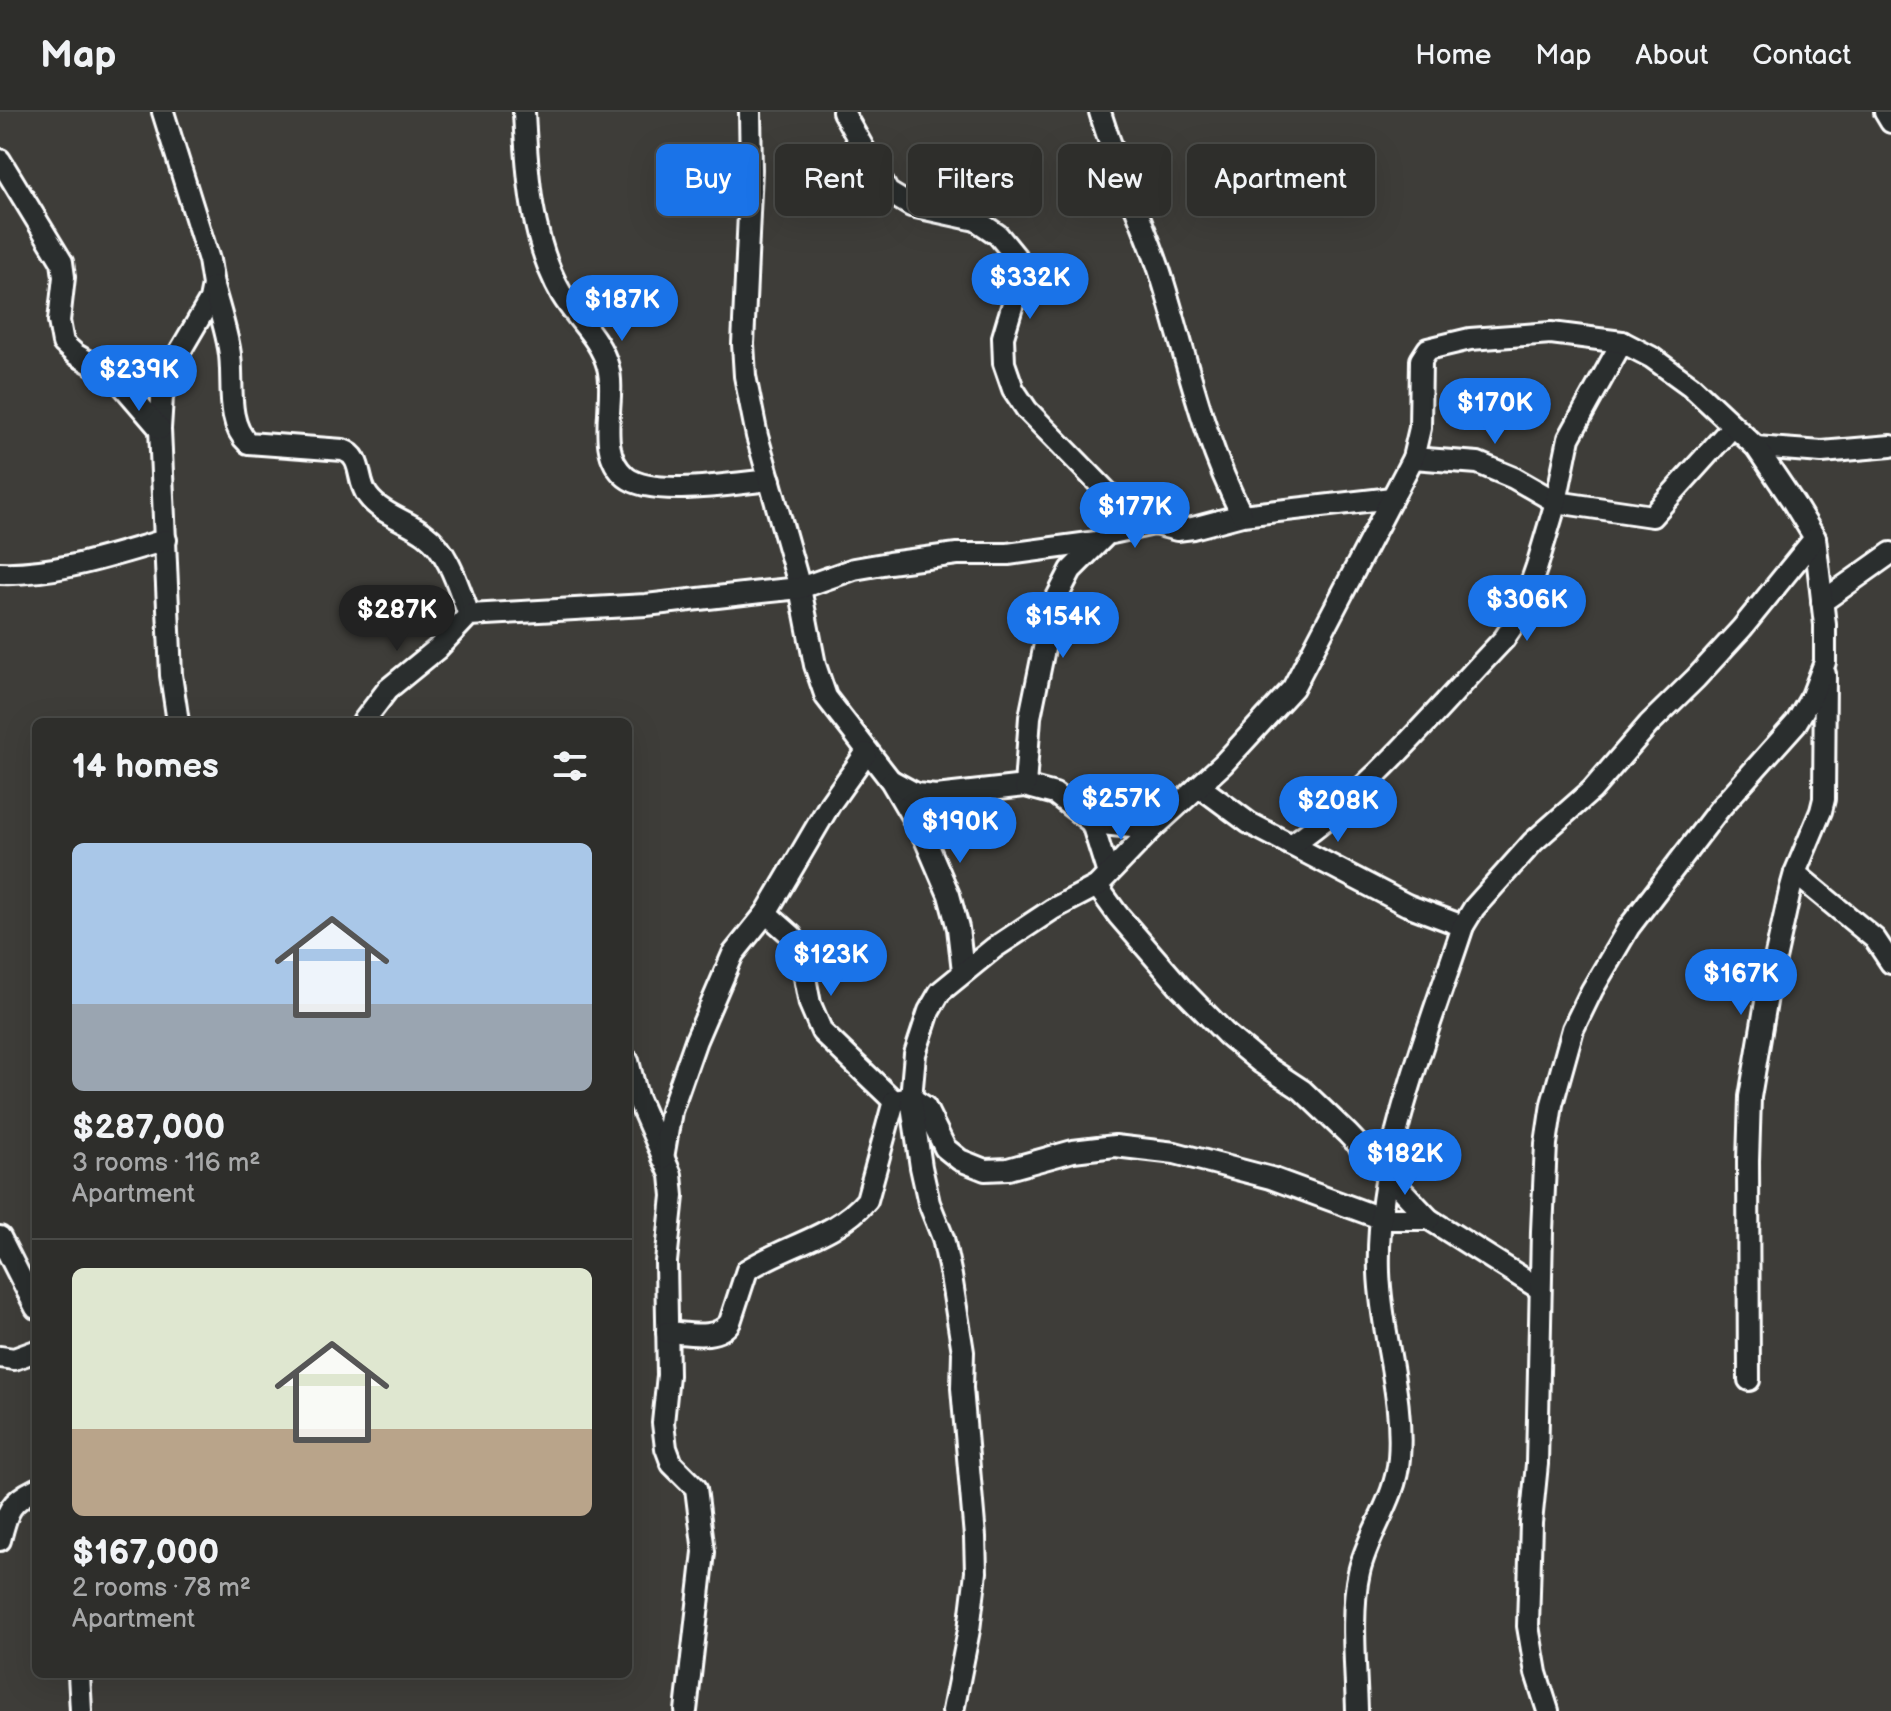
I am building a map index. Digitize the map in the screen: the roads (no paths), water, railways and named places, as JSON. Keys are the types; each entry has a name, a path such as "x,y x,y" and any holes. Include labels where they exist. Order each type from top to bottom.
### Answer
{"street":[{"path":"163,112 209,260 230,351 234,416 241,436 248,443 352,453 356,458 362,487 370,500 428,535 448,563 469,615"},
{"path":"524,112 531,195 544,259 563,297 598,343 609,369 610,451 617,468 629,480 672,488 770,480"},
{"path":"750,112 751,170 743,344 745,376 757,436 800,588 815,665 826,697 866,753 891,781 925,839 949,895 958,928 963,971"},
{"path":"843,112 888,192 911,206 976,220 998,235 1016,257 1020,280 1003,337 1004,363 1013,389 1027,410 1110,495 1154,524 1177,530 1242,515 1392,498"},
{"path":"1100,112 1160,273 1208,439 1242,515"},
{"path":"1885,112 1891,122"},
{"path":"0,160 62,262 64,277 59,321 63,343 75,354 117,379 160,429"},
{"path":"177,718 171,675 160,429 162,397 169,370 210,300 213,285"},
{"path":"667,1332 714,1334 725,1329 747,1270 829,1230 856,1213 867,1200 929,1011 940,992 963,971 1053,909 1103,880 1255,731 1293,688 1413,458 1420,428 1421,360 1428,349 1470,339 1551,333 1622,342 1651,357 1691,386 1756,447 1815,538 1825,662 1824,799 1795,873 1767,996 1750,1097 1749,1380"},
{"path":"1291,845 1366,787 1504,639 1520,615 1556,502 1569,438 1622,342"},
{"path":"1413,458 1478,463 1514,478 1556,502 1652,516 1733,426"},
{"path":"1756,447 1822,452 1890,445"},
{"path":"1025,786 1030,717 1053,605 1071,570 1102,538 1110,495"},
{"path":"366,718 388,689 437,649 469,615 646,605 800,588 854,569 957,554 1008,554 1102,538 1154,524"},
{"path":"1357,1711 1355,1599 1359,1570 1395,1488 1399,1460 1400,1430 1379,1270 1387,1174 1414,1076 1463,926 1474,908 1533,842 1592,790 1649,724 1706,668 1815,538"},
{"path":"0,573 54,570 166,540"},
{"path":"1822,602 1891,553"},
{"path":"1548,1711 1536,1673 1528,1626 1537,1464 1546,1144 1552,1104 1573,1029 1629,927 1720,808 1796,723 1812,696 1825,662"},
{"path":"663,1158 671,1111 696,1040 733,954 766,913 830,804 866,753"},
{"path":"891,781 916,794 936,796 1025,786 1055,794 1092,823 1152,829"},
{"path":"1199,786 1249,823 1407,905 1463,926"},
{"path":"1092,823 1103,880 1124,922 1181,988 1227,1035 1261,1063 1302,1090 1429,1219 1540,1289"},
{"path":"1795,873 1875,939 1891,963"},
{"path":"766,913 792,936 802,961 810,1004 822,1032 902,1099 925,1107 945,1148 960,1160 985,1170 1008,1169 1073,1151 1115,1146 1175,1153 1271,1178 1383,1219 1429,1219"},
{"path":"632,1077 637,1097 671,1175 673,1196 666,1262 668,1375 663,1423 666,1448 672,1464 696,1488 704,1552 686,1711"},
{"path":"902,1099 929,1203 943,1238 963,1352 962,1388 976,1572 969,1630 953,1711"},
{"path":"0,1237 32,1300"},
{"path":"0,1357 14,1359 32,1352"},
{"path":"0,1540 6,1516 18,1497 32,1491"},
{"path":"79,1678 81,1711"}]}
